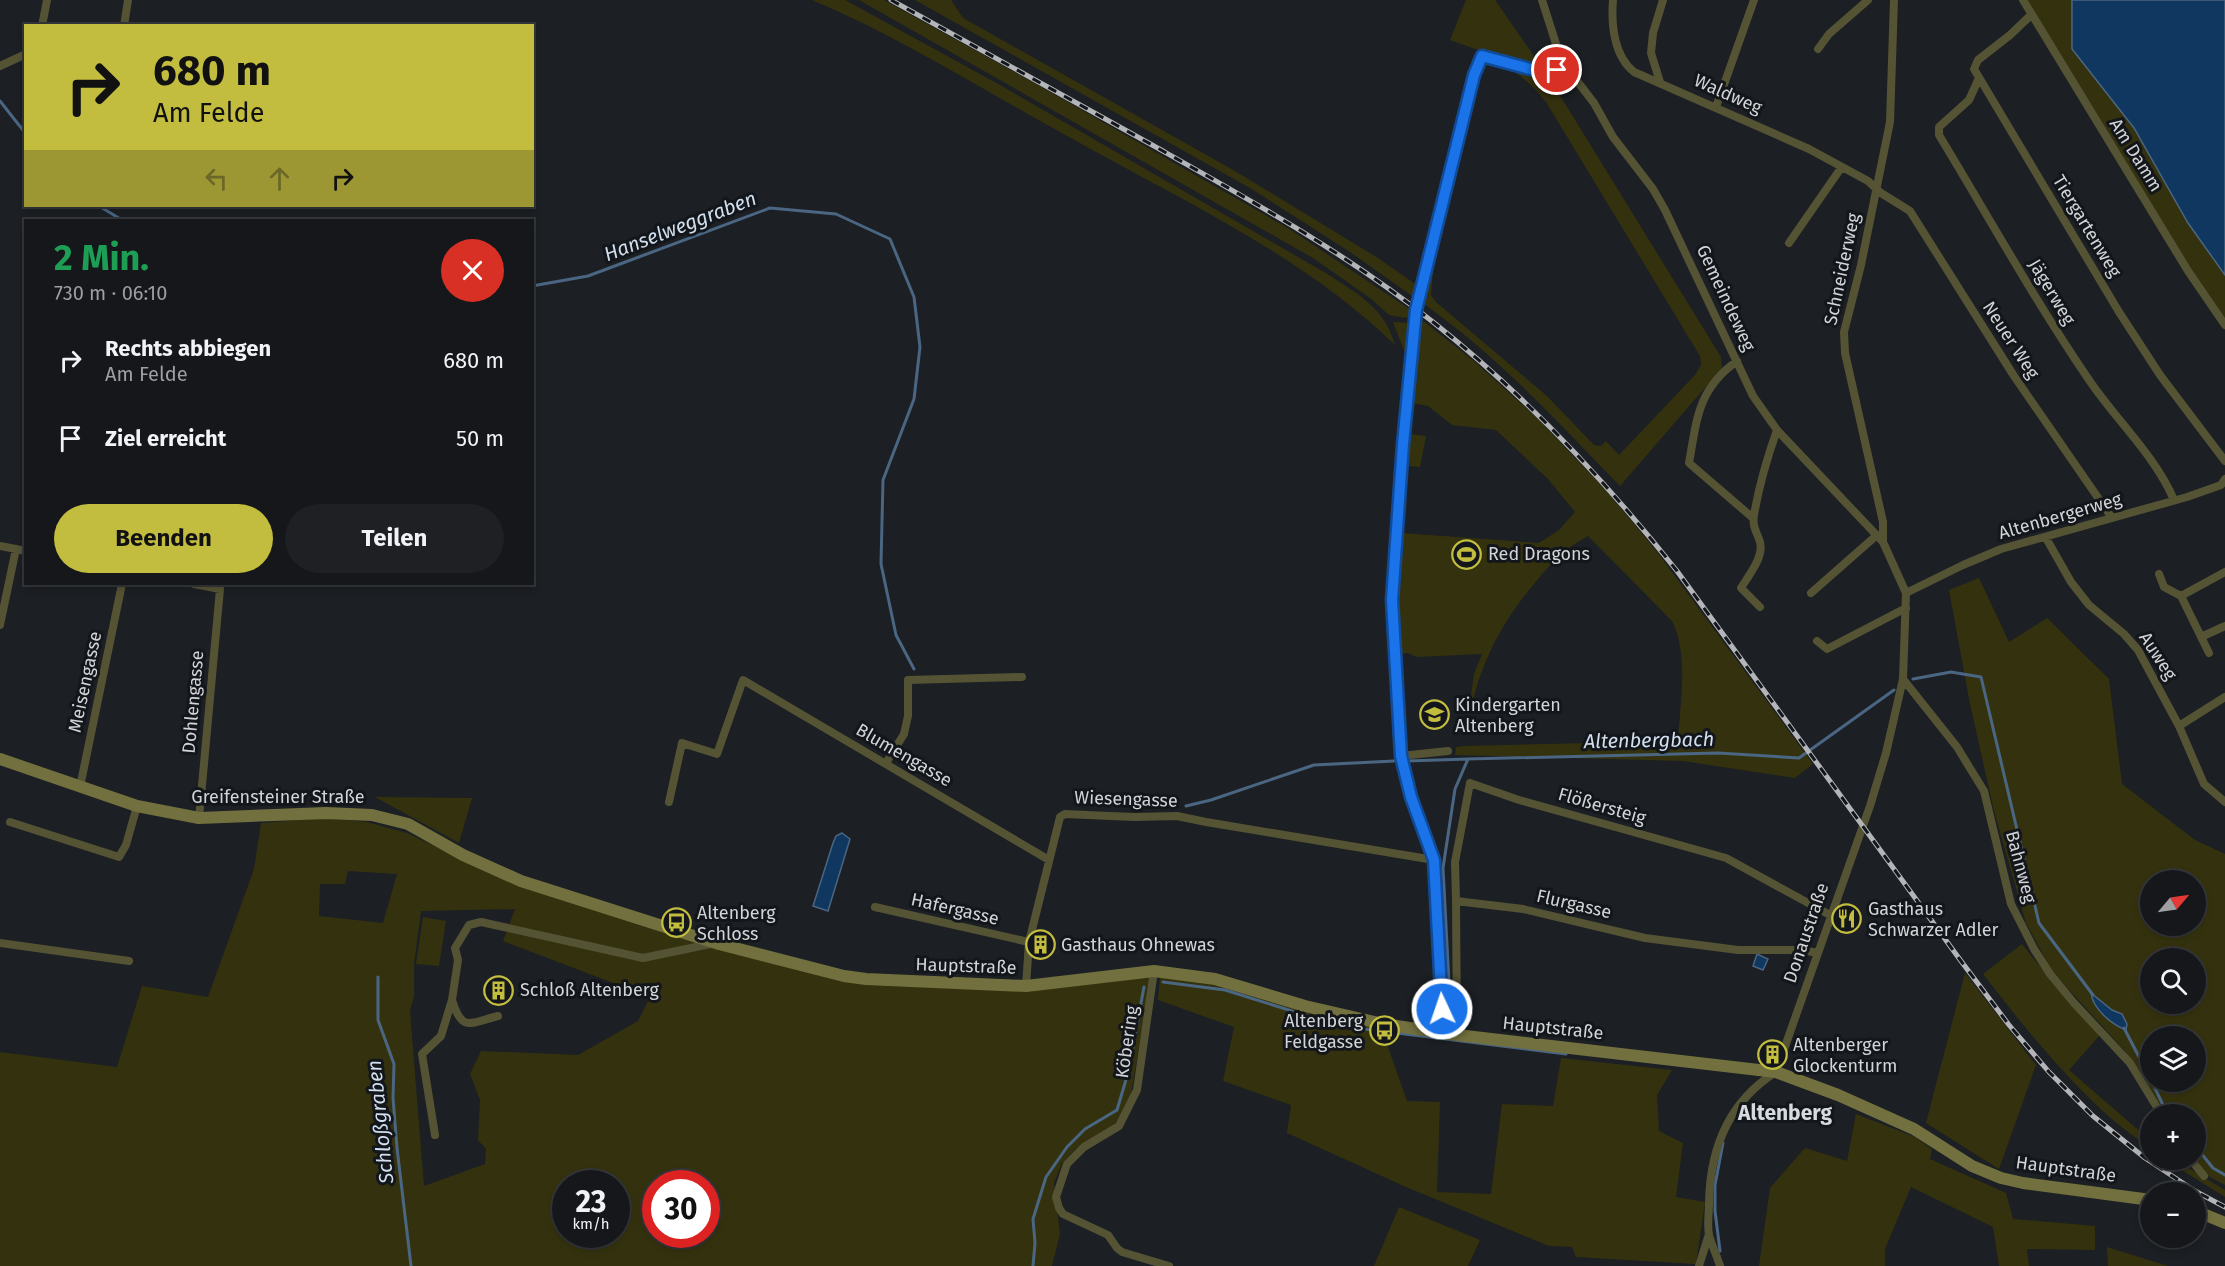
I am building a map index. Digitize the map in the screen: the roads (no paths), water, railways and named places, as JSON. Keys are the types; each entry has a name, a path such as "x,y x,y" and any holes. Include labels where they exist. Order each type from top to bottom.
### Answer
{"main road":[{"name":"Greifensteiner Straße","path":"0,759 136,806 199,818 326,813 372,815 408,824 464,855 522,881 717,944"},
{"name":"Hauptstraße","path":"717,944 844,976 866,979 1026,986 1154,971 1215,979 1359,1020 1457,1035 1776,1072 1857,1103 1914,1129 1972,1166 2001,1178 2140,1199"},
{"path":"2206,1215 2225,1223"}],"street":[{"path":"42,24 47,0"},
{"path":"124,24 128,0"},
{"name":"Gemeindeweg","path":"1542,0 1564,64 1594,103 1613,137 1653,189 1665,210 1753,396 1777,430 1883,542 1906,592"},
{"name":"Waldweg","path":"1613,0 1616,41 1623,61 1634,72 1716,106 1809,149 1868,181 1876,188"},
{"path":"1660,82 1651,53 1653,33 1663,0"},
{"path":"1716,106 1754,0"},
{"path":"1818,49 1829,34 1868,0"},
{"name":"Schneiderweg","path":"1883,542 1883,522 1845,353 1844,332 1861,266 1890,122 1894,0"},
{"name":"Am Damm","path":"2023,0 2188,271 2225,326"},
{"path":"1979,78 1974,69 1978,60 2031,15"},
{"path":"0,66 24,55"},
{"path":"1443,1033 1434,860 1411,797 1401,756 1392,600 1403,444 1415,320 1474,75 1482,56 1545,73 1557,70 1564,64"},
{"name":"Jägerweg","path":"1979,78 1970,100 1939,127 1939,135 2064,344 2092,385 2158,471 2174,500"},
{"name":"Tiergartenweg","path":"1979,78 2119,312 2160,375 2225,461"},
{"path":"1789,243 1841,168"},
{"name":"Neuer Weg","path":"1876,188 1910,211 2014,376 2112,518"},
{"path":"1737,361 1717,378 1704,396 1689,463 1753,518"},
{"path":"1760,608 1742,588 1761,553 1760,541 1754,531 1753,518 1766,459 1777,430"},
{"name":"Altenbergerweg","path":"1906,592 2001,549 2046,538 2224,485"},
{"path":"1811,593 1877,535"},
{"name":"Auweg","path":"2046,538 2070,582 2090,605 2124,634 2138,650 2179,726 2204,784 2225,802"},
{"path":"0,546 21,550 0,625"},
{"path":"2181,596 2225,572"},
{"path":"2159,574 2164,587 2181,596 2209,653"},
{"name":"Meisengasse","path":"80,787 122,585"},
{"name":"Dohlengasse","path":"199,585 220,589 199,818"},
{"name":"Donaustraße","path":"1776,1072 1870,806 1886,753 1903,679 1906,592"},
{"path":"1817,641 1827,649 1906,608"},
{"path":"2200,637 2225,626"},
{"path":"886,763 904,734 908,716 908,680 1022,677"},
{"name":"Bahnweg","path":"1903,679 1957,747 1984,791 2011,904 2034,949 2050,974 2074,1003 2130,1063 2155,1104"},
{"name":"Blumengasse","path":"669,802 682,743 717,754 743,680 1049,860"},
{"path":"2179,726 2225,697"},
{"path":"1401,756 1448,751"},
{"name":"Flößersteig","path":"1456,901 1455,862 1470,783 1519,800 1726,858 1830,915"},
{"path":"10,822 119,857 126,845 136,806"},
{"name":"Wiesengasse","path":"1026,986 1029,942 1060,816 1065,814 1177,816 1434,860"},
{"path":"1456,901 1457,1035"},
{"name":"Flurgasse","path":"1456,901 1523,909 1645,938 1738,950 1802,950 1818,953"},
{"name":"Hafergasse","path":"875,908 1029,942"},
{"path":"435,1135 422,1054 441,1036 452,1000 458,960 455,948 469,925 481,922 643,958 717,944"},
{"path":"0,943 129,961"},
{"name":"Köbering","path":"1154,971 1137,1090 1119,1126 1093,1140 1067,1164 1056,1197 1063,1214 1108,1234 1122,1252 1169,1266"},
{"path":"452,1000 461,1022 468,1024 498,1016"},
{"path":"1699,1266 1708,1234 1709,1184 1719,1137 1731,1116 1746,1097 1761,1081 1776,1072"},
{"path":"2199,1170 2204,1176"},
{"path":"1708,1234 1720,1266"}],"water":[{"path":"2072,0 2225,0 2225,275 2188,223 2134,128 2072,49"},
{"path":"842,833 850,839 828,911 813,906 833,843 836,836"},
{"path":"1757,954 1768,959 1763,970 1753,966"},
{"path":"2091,993 2112,1010 2122,1014 2127,1024 2126,1030 2114,1024 2104,1015 2095,1005"}],"waterway":[{"name":"Hanselweggraben","path":"0,101 24,131"},
{"name":"Hanselweggraben","path":"101,207 120,219"},
{"name":"Hanselweggraben","path":"534,286 588,276 770,208 836,214 890,239 914,297 920,347 914,399 883,480 881,564 896,635 914,669"},
{"name":"Altenbergbach","path":"1913,679 1951,672 1981,677 2039,923 2093,995"},
{"name":"Altenbergbach","path":"1451,1021 1443,868 1455,789 1468,759 1718,753 1799,758 1894,690"},
{"name":"Hanselweggraben","path":"1407,761 1468,759"},
{"name":"Hanselweggraben","path":"1186,806 1211,800 1314,765 1394,761"},
{"name":"Schloßgraben","path":"378,977 378,1020 394,1064 393,1098 397,1148 411,1266"},
{"path":"1163,982 1225,990 1340,1026 1566,1054"},
{"path":"1033,1266 1035,1243 1033,1219 1046,1177 1067,1147 1085,1129 1117,1110 1128,1073 1144,987"},
{"name":"Altenbergbach","path":"2124,1028 2140,1059"},
{"name":"Altenbergbach","path":"2157,1092 2163,1104"},
{"name":"Altenbergbach","path":"1720,1251 1715,1211 1715,1185 1723,1143"},
{"name":"Altenbergbach","path":"2206,1159 2213,1168 2225,1175"}],"railway":[{"path":"891,0 1297,228 1400,297 1500,379 1592,471 1677,571 1961,961 2009,1025 2049,1072 2093,1116 2145,1158 2195,1191 2225,1207"}],"place":[{"name":"Red Dragons","path":"1467,554"},
{"name":"Kindergarten Altenberg","path":"1434,715"},
{"name":"Gasthaus Schwarzer Adler","path":"1847,919"},
{"name":"Altenberg Schloss","path":"676,923"},
{"name":"Gasthaus Ohnewas","path":"1040,945"},
{"name":"Schloß Altenberg","path":"499,990"},
{"name":"Altenberg Feldgasse","path":"1384,1031"},
{"name":"Altenberger Glockenturm","path":"1772,1055"}],"district":[{"name":"Altenberg","path":"1785,1113"}]}
